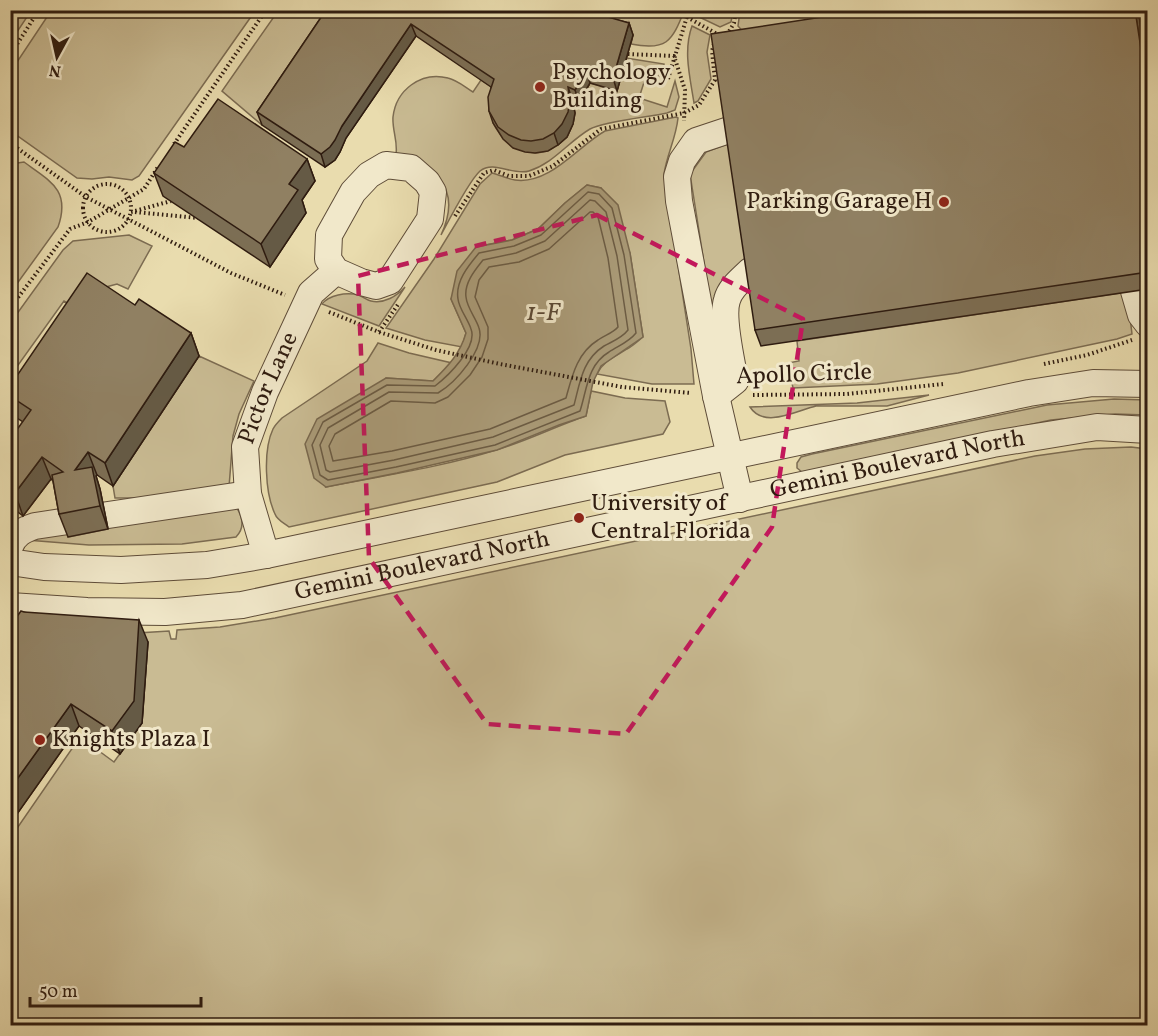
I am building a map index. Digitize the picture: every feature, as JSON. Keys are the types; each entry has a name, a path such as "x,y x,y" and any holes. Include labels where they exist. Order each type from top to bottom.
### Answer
{"street":[{"path":"729,130 696,141 682,160 677,177 679,201 716,396 740,499"},
{"path":"386,165 411,168 427,182 433,192 430,219 390,281 376,286 336,271 328,260 329,235 353,192 369,175 386,165"},
{"name":"Pictor Lane","path":"266,555 248,494 245,447 265,392 311,293 336,271"},
{"path":"716,396 735,381 725,309 727,299 734,286 750,271"},
{"path":"1134,291 1141,315 1142,332"},
{"name":"Gemini Boulevard North","path":"10,562 44,567 121,570 207,565 266,555 1029,393 1093,383 1148,384"},
{"name":"Gemini Boulevard North","path":"10,606 87,611 165,612 242,605 982,446 1097,427 1148,430"},
{"path":"10,546 21,531 34,526 248,494"}],"path":[{"path":"10,55 39,10"},
{"path":"170,151 266,10"},
{"path":"668,79 689,10"},
{"path":"728,41 727,34 734,23 736,10"},
{"path":"687,17 717,34 727,34"},
{"path":"452,222 484,173 494,170 509,176 529,176 553,166 602,129 684,113 699,105 715,80 712,51 717,34"},
{"path":"628,54 675,56"},
{"path":"675,56 685,90 682,160"},
{"path":"10,122 10,127"},
{"path":"10,143 86,197 128,219"},
{"path":"10,308 70,229 88,222 128,196 144,189 163,160"},
{"path":"108,184 123,190 128,196 131,212 128,219 115,230 107,231 93,227 88,222 84,207 86,197 100,185 108,184"},
{"path":"131,212 171,201 180,207"},
{"path":"131,212 198,218 189,212"},
{"path":"379,332 404,296"},
{"path":"1041,365 1087,355 1142,332"},
{"name":"Apollo Circle","path":"459,354 598,383 716,396 847,394 951,384"}],"highlighted area":[{"path":"597,215 803,319 772,527 626,734 487,724 369,558 358,276"}],"shaded area":[{"path":"335,10 262,125 222,91 278,11"},
{"path":"578,10 684,11 676,30 666,42 660,45 643,46 631,44 633,35"},
{"path":"10,11 31,11 11,41"},
{"path":"51,11 255,11 139,176 132,180 109,177 77,178 15,134 15,115 11,110 11,71"},
{"path":"696,11 733,11 731,22 720,27 695,15"},
{"path":"740,11 893,11 748,37 738,26"},
{"path":"692,26 710,35 707,52 711,79 698,101 694,103 688,54"},
{"path":"626,58 664,64 662,77 647,73 639,98 667,107 675,81 679,97 675,110 597,126 582,134 546,163 529,171 517,172 497,167 485,168 470,183 441,235 449,206 443,185 439,178 396,154 393,117 395,107 405,91 420,80 438,77 455,80 473,92 481,80 499,92 493,123 498,131 520,149 538,153 547,151 560,142 573,116 572,99 579,102 590,83 617,90"},
{"path":"678,118 677,125 664,174 691,349 694,384 652,384 597,374 606,362 643,337 630,253 601,188 587,185 538,229 512,240 476,247 451,299 466,333 462,347 425,340 386,328 434,259 480,184 492,173 515,180 540,177 552,171 605,131"},
{"path":"730,143 749,262 719,358 690,174 706,152"},
{"path":"24,162 56,188 62,204 61,214 58,227 11,292 11,164"},
{"path":"129,235 152,246 128,289 117,284 106,287 84,312 64,301 11,375 11,322 63,250 73,241"},
{"path":"405,287 379,326 322,304 333,296 348,294 358,295 371,301 381,301 394,296"},
{"path":"1127,292 1132,334 1117,339 958,373 877,384 793,388 788,363 799,361 797,341"},
{"path":"378,343 452,363 433,381 386,378 326,487 455,461 519,442 586,416 591,391 625,398 665,401 670,422 663,434 565,455 497,482 289,527 276,516 267,483 268,448 273,429 282,418 367,361"},
{"path":"199,356 254,381 239,414 233,436 229,487 148,498 115,498 113,486"},
{"path":"929,395 887,406 816,406 772,418 763,417 750,407 857,403"},
{"path":"1114,399 1147,400 1147,415 1115,414 1051,420 809,472 802,472 797,468 801,457 812,454 1047,405"},
{"path":"1131,447 1147,449 1147,1025 11,1026 11,837 80,737 114,762 142,723 147,643 138,633 169,631 171,639 176,639 177,630 220,627 275,618 1035,456 1085,449"},
{"path":"237,508 242,523 241,530 236,537 182,544 89,545 26,540 67,533 68,537 108,529 107,526"}],"water":[{"name":"1-F","path":"587,185 601,188 618,205 630,253 643,337 601,366 593,382 586,416 497,450 397,473 326,487 314,478 305,444 317,419 386,378 433,381 453,359 466,333 451,299 457,271 476,247 512,240 538,229"}],"building":[{"name":"Psychology Building","path":"326,10 584,10 629,23 613,78 586,71 575,90 568,87 570,101 562,124 554,133 543,139 531,141 509,135 498,127 489,111 488,97 494,79 411,24 342,126 335,140 321,154 257,112"},
{"name":"Parking Garage H","path":"868,10 1135,10 1148,95 1148,272 755,330 711,34"},
{"path":"218,99 307,159 289,184 298,190 261,244 154,173 175,142 184,147"},
{"path":"87,273 135,305 139,299 191,333 105,463 88,452 75,470 92,467 100,506 59,514 52,475 63,472 42,457 15,493 10,490 10,431 14,434 31,410 10,396 10,391 14,380"},
{"name":"Knights Plaza I","path":"21,611 139,620 134,701 112,731 71,704 10,789 10,640 12,638 10,626"}],"place":[{"name":"Psychology Building","path":"540,87"},
{"name":"Parking Garage H","path":"944,202"},
{"name":"University of Central Florida","path":"579,518"},
{"name":"Knights Plaza I","path":"40,740"}]}
